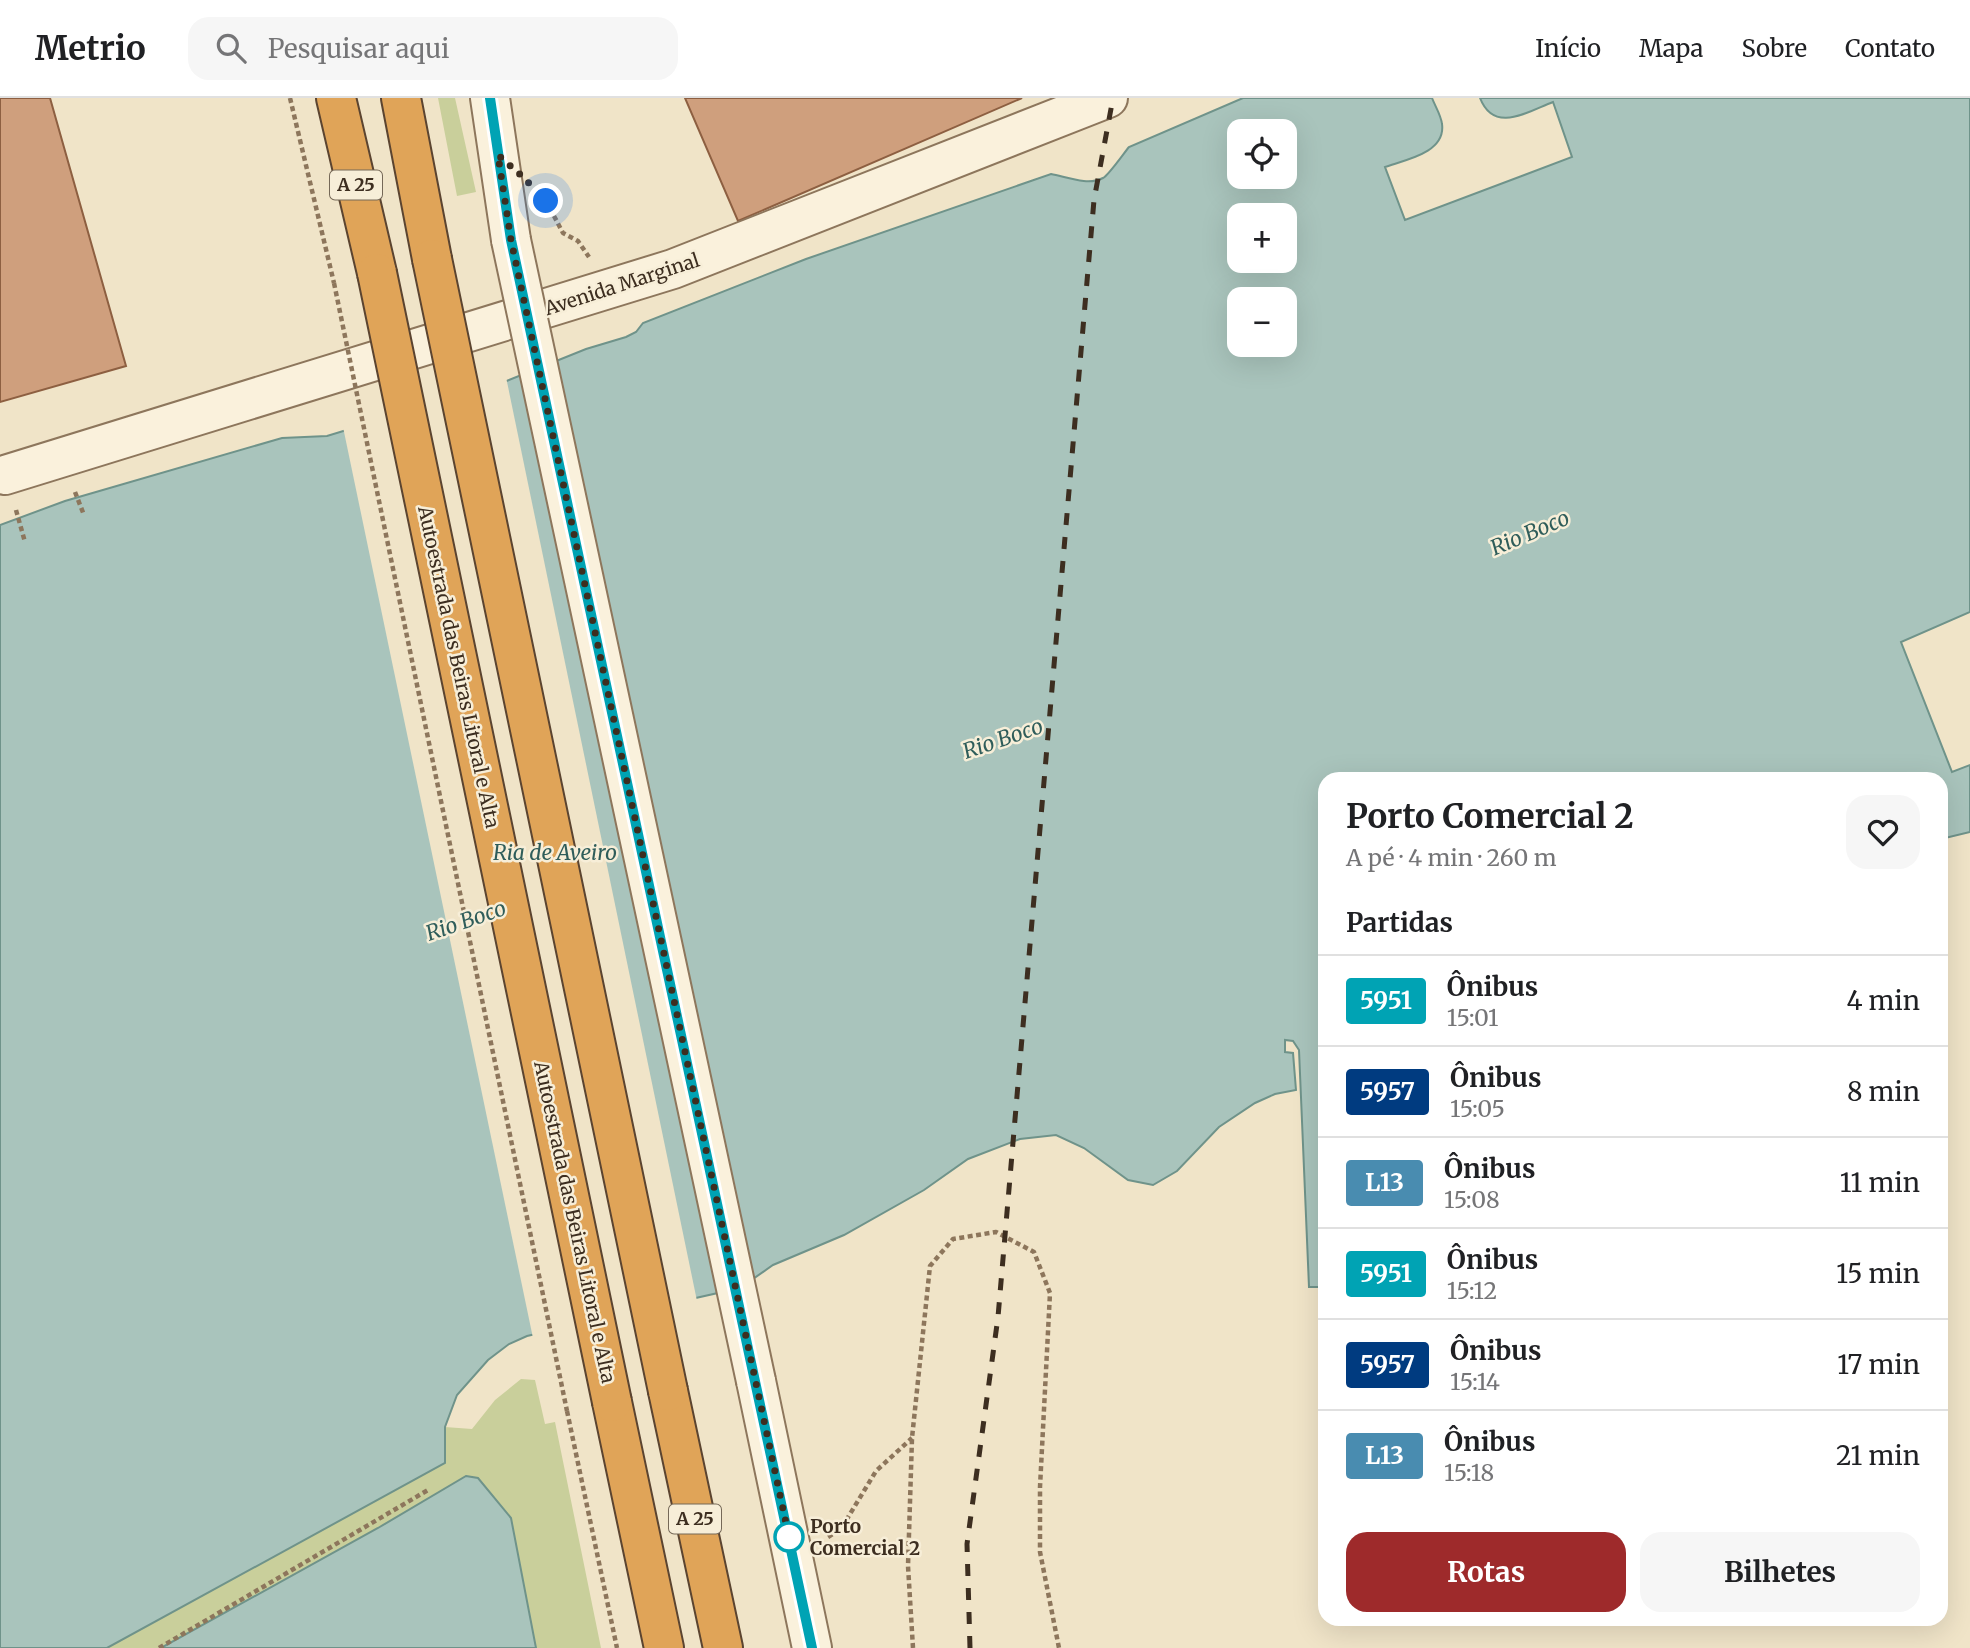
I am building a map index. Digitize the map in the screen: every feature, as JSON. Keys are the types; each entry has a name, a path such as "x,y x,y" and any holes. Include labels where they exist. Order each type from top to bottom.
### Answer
{"highway":[{"name":"Autoestrada das Beiras Litoral e Alta","path":"336,98 377,273 664,1648"},
{"name":"A 25","path":"401,98 432,260 723,1648"}],"street":[{"path":"490,98 511,240 812,1648"},
{"name":"Avenida Marginal","path":"10,489 673,270 1108,98"}],"path":[{"path":"290,98 334,283 617,1648"},
{"path":"498,155 546,201 564,233 578,242 612,288"},
{"path":"10,489 25,542"},
{"path":"913,1648 908,1566 912,1438 930,1266 953,1239 996,1231 1034,1252 1050,1293 1040,1487 1040,1552 1059,1648"},
{"path":"792,1552 841,1530 876,1471 912,1438"},
{"path":"159,1648 428,1490"}],"green space":[{"path":"438,98 455,98 476,192 457,196"},
{"path":"521,1379 535,1380 545,1424 555,1422 601,1648 536,1648 534,1637 466,1476 161,1648 107,1648 445,1463 445,1427 472,1429 495,1400"}],"water":[{"name":"Ria de Aveiro","path":"1243,98 1432,98 1442,124 1442,134 1438,142 1422,154 1385,167 1405,220 1572,157 1553,102 1522,115 1502,118 1486,109 1480,98 1970,98 1970,612 1901,642 1952,772 1970,765 1970,832 1948,837 1948,772 1318,772 1318,1287 1309,1287 1299,1050 1293,1041 1285,1040 1285,1052 1293,1053 1296,1090 1275,1094 1255,1103 1219,1127 1177,1171 1153,1185 1128,1180 1084,1148 1056,1135 1020,1139 968,1159 924,1190 844,1235 773,1265 740,1288 527,1336 509,1344 488,1360 457,1395 445,1427 445,1463 107,1648 0,1648 0,525 65,501 282,438 327,436 504,382 586,349 626,337 636,332 643,323 806,259 1051,174 1077,180 1103,178 1129,147"},
{"path":"466,1476 478,1478 511,1518 536,1648 161,1648 378,1528"}],"pier":[{"path":"506,377 697,1301 533,1338 343,427"}],"building":[{"path":"0,98 50,98 126,366 0,402"},
{"path":"685,98 1022,98 738,221"}],"railway":[{"path":"970,1648 967,1544 998,1317 1094,200 1113,98"}],"bus line":[{"name":"5951","path":"490,98 511,240 812,1648"}],"place":[{"name":"Porto Comercial 2","path":"789,1537"}],"route":[{"path":"546,201 498,155 511,240 789,1537"}],"water label":[{"name":"Rio Boco","path":"1530,533"},
{"name":"Rio Boco","path":"1003,739"},
{"name":"Rio Boco","path":"466,921"}]}
